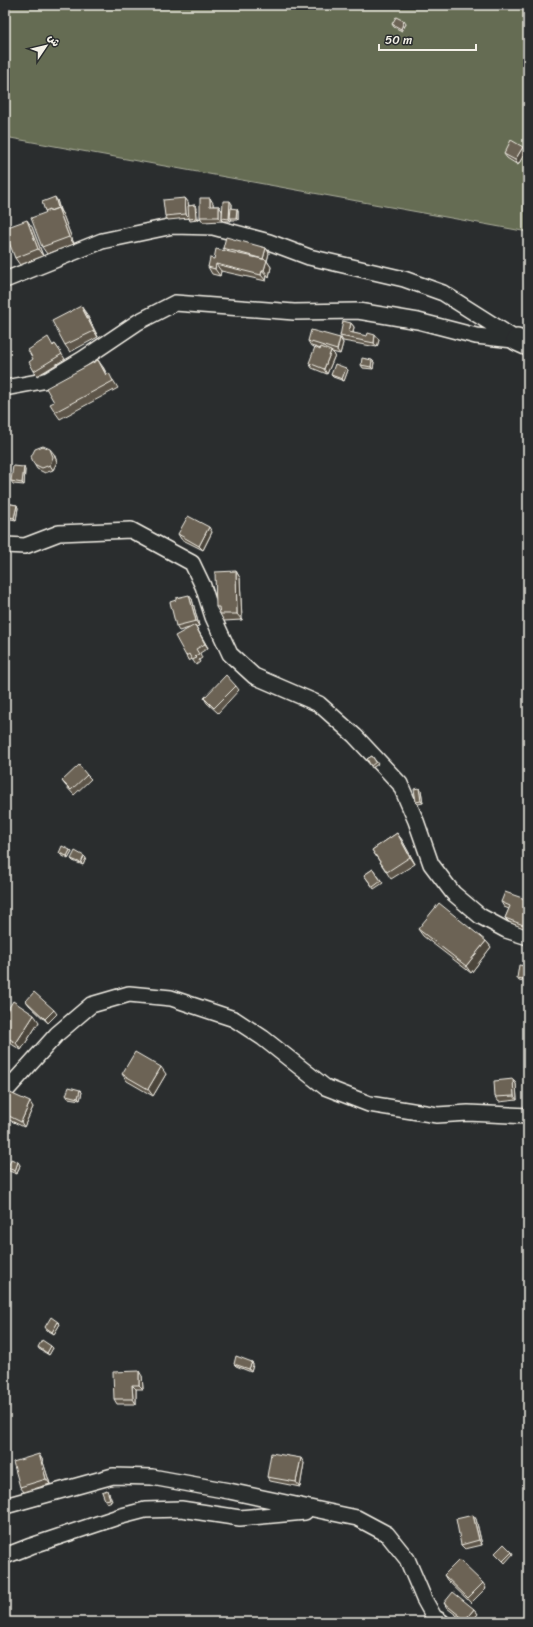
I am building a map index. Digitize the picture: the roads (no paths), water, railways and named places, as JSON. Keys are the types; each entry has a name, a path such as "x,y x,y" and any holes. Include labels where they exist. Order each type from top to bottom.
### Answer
{"street":[{"path":"5,280 102,241 173,226 213,227 269,242 309,257 404,279 443,293 523,342"},
{"path":"5,388 48,380 83,359 138,322 176,303 294,312 358,311 418,321 476,336 523,342"},
{"path":"5,545 25,546 59,533 132,530 192,563 203,586 212,617 230,654 254,676 319,704 355,736 400,784 416,821 431,864 453,893 480,916 506,930 528,937"},
{"path":"5,1092 57,1034 91,1005 129,994 171,998 234,1019 286,1055 325,1087 369,1104 437,1115 468,1113 528,1116"},
{"path":"5,1506 113,1476 152,1477 229,1491 357,1518 387,1534 407,1559 434,1617 442,1622"},
{"path":"5,1556 118,1517 145,1510 181,1509 240,1518 322,1511"}]}
